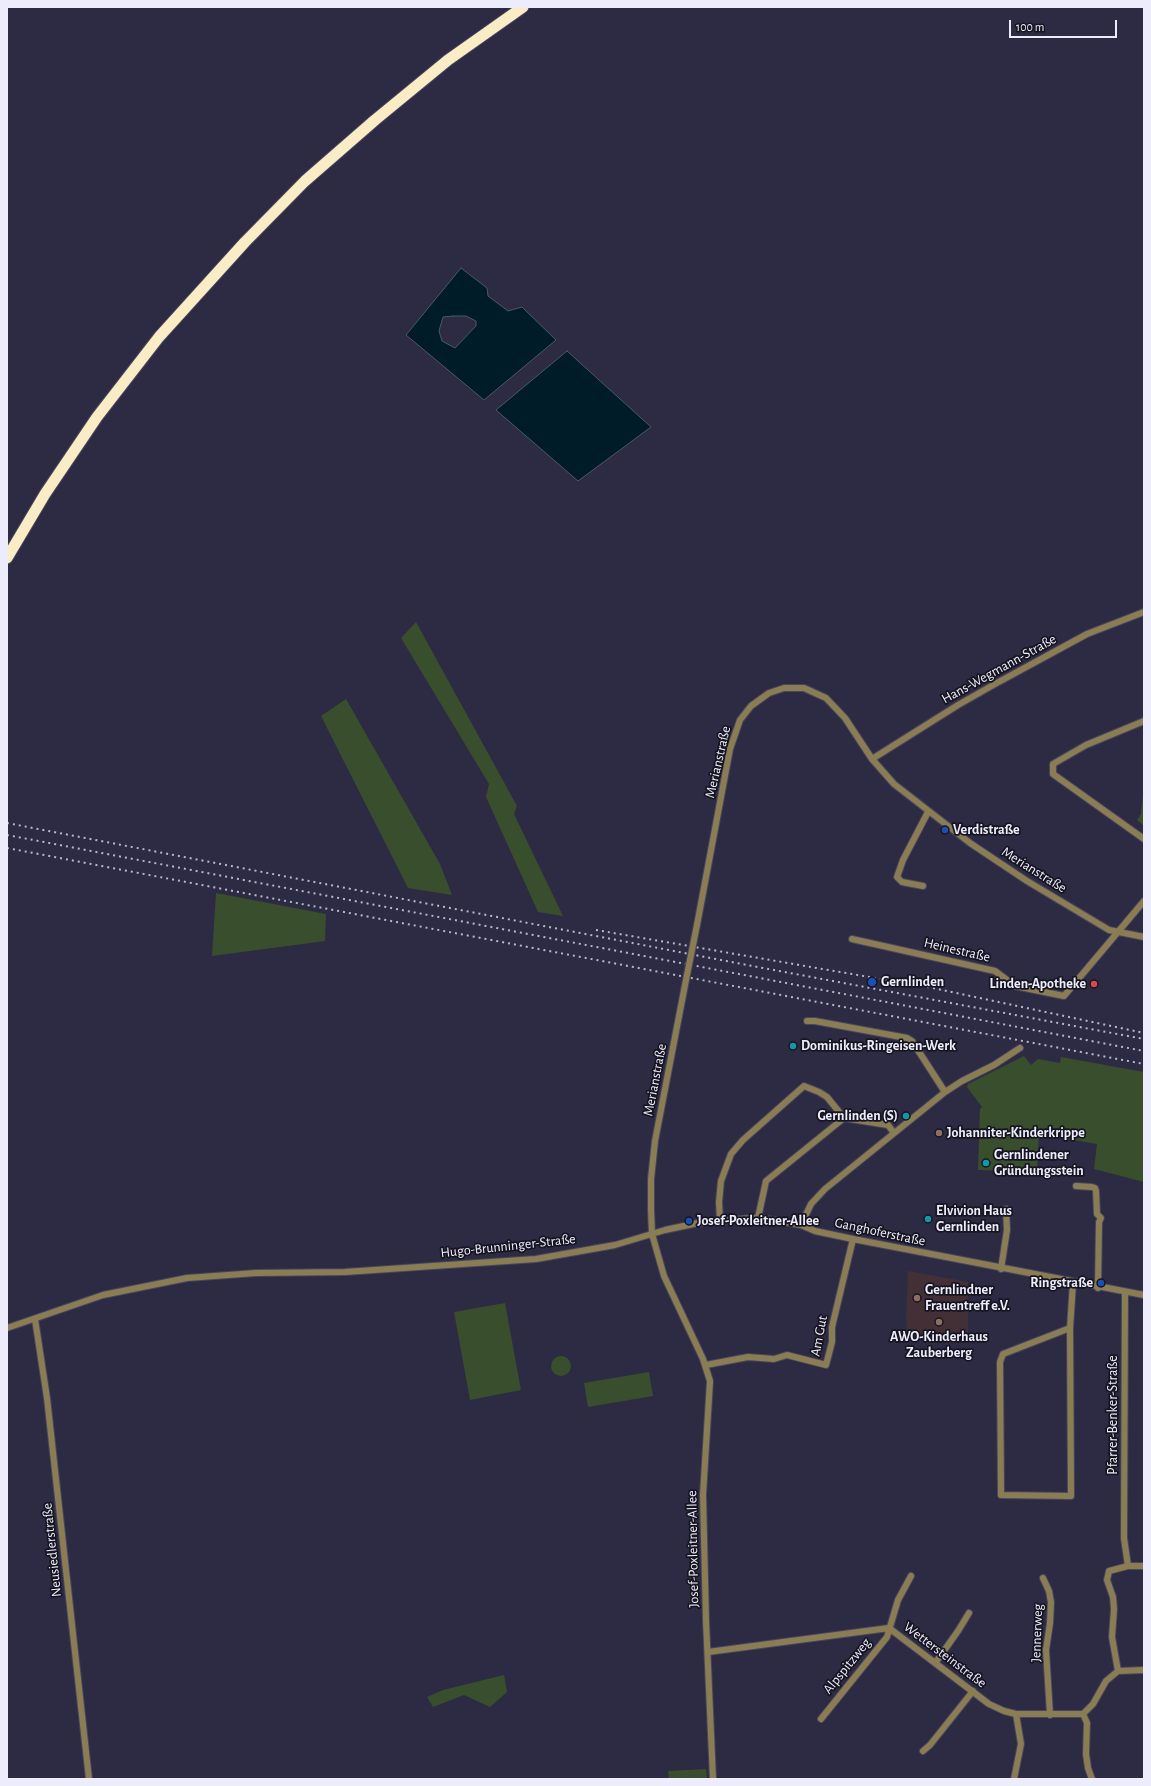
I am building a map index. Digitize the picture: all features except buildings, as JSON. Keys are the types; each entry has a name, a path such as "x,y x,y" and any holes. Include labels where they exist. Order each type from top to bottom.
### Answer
{"highway":[{"path":"7,558 45,494 97,417 159,337 245,242 305,181 375,120 448,60 523,7"}],"street":[{"name":"Hans-Wegmann-Straße","path":"872,759 958,704 1087,634 1144,612"},
{"name":"Merianstraße","path":"652,1234 651,1179 655,1141 730,749 740,720 751,706 769,693 784,688 804,688 826,698 845,718 872,759 894,784 928,812 970,843 1027,881 1109,930 1144,937"},
{"path":"1144,721 1086,746 1053,764 1054,774 1144,839"},
{"path":"923,886 902,882 897,877 928,812"},
{"path":"1119,932 1144,901"},
{"name":"Heinestraße","path":"852,939 995,971 1015,986 1064,996 1119,932"},
{"path":"807,1021 815,1021 907,1038 912,1041 946,1092"},
{"path":"801,1225 811,1204 818,1196 894,1133 962,1081 994,1065 1020,1048"},
{"path":"720,1220 719,1202 721,1181 724,1169 731,1154 743,1140 804,1086 827,1097 844,1118 888,1125 894,1133"},
{"path":"758,1218 766,1181 844,1118"},
{"path":"1076,1186 1092,1186 1096,1188 1097,1214 1101,1218 1099,1222 1098,1288"},
{"path":"1001,1269 1007,1230 1006,1209"},
{"name":"Hugo-Brunninger-Straße","path":"7,1328 103,1295 187,1278 256,1273 345,1272 536,1258 615,1245 665,1230 720,1220 758,1218 801,1225"},
{"name":"Ganghoferstraße","path":"801,1225 815,1231 853,1239 1144,1296"},
{"name":"Josef-Poxleitner-Allee","path":"652,1234 664,1276 706,1365 710,1381 703,1494 713,1779"},
{"name":"Am Gut","path":"706,1365 742,1358 774,1359 787,1355 826,1365 832,1342 832,1327 853,1239"},
{"path":"1070,1328 1003,1354 1000,1362 1000,1495 1070,1496 1070,1328 1072,1283"},
{"name":"Pfarrer-Benker-Straße","path":"1125,1292 1124,1538 1128,1566"},
{"name":"Neusiedlerstraße","path":"35,1319 47,1398 89,1779"},
{"path":"1118,1671 1112,1637 1113,1597 1107,1580 1109,1571 1128,1566 1144,1566"},
{"name":"Alpspitzweg","path":"821,1719 887,1637 898,1600 911,1576"},
{"name":"Jennerweg","path":"1043,1578 1049,1591 1051,1602 1046,1650 1050,1715"},
{"path":"936,1662 969,1613"},
{"name":"Wettersteinstraße","path":"708,1652 889,1628 936,1662 989,1704 1004,1711 1016,1714 1083,1714"},
{"path":"1092,1779 1088,1768 1086,1754 1087,1723 1083,1714 1093,1704 1106,1681 1118,1671 1144,1670"},
{"path":"923,1750 930,1746 973,1691"},
{"path":"1014,1779 1021,1744 1016,1714"}],"shaded area":[{"path":"908,1271 968,1282 968,1334 964,1341 907,1332 906,1316"}],"green space":[{"path":"416,622 517,806 514,814 563,916 538,912 486,797 489,784 401,638"},
{"path":"346,699 440,864 452,895 408,888 321,716"},
{"path":"1144,783 1144,826 1137,820 1141,814"},
{"path":"216,893 326,914 325,941 212,956"},
{"path":"1024,1056 1031,1065 1038,1059 1060,1063 1061,1057 1144,1072 1144,1182 1094,1169 1097,1144 1039,1134 1037,1172 978,1170 980,1109 982,1107 967,1087 968,1084"},
{"path":"505,1303 521,1390 470,1400 454,1312"},
{"path":"561,1356 568,1359 571,1366 568,1373 561,1376 554,1373 551,1366 554,1359"},
{"path":"649,1372 653,1396 588,1407 584,1383"},
{"path":"504,1675 507,1692 490,1707 464,1695 433,1707 427,1697 443,1690"},
{"path":"706,1769 707,1779 669,1779 668,1771"}],"water":[{"path":"461,268 487,288 488,296 508,311 522,307 556,340 484,400 406,335","holes":["466,316 476,321 476,326 455,348 442,341 439,331 443,317"]},
{"path":"567,351 651,427 578,481 496,410"}],"railway":[{"path":"7,823 747,965 1144,1039"},
{"path":"7,835 1144,1051"},
{"path":"7,848 1144,1064"},
{"path":"596,930 933,988 1144,1033"}],"place":[{"name":"Verdistraße","path":"945,830"},
{"name":"Gernlinden","path":"872,982"},
{"name":"Linden-Apotheke","path":"1094,984"},
{"name":"Dominikus-Ringeisen-Werk","path":"793,1046"},
{"name":"Gernlinden (S)","path":"906,1116"},
{"name":"Johanniter-Kinderkrippe","path":"939,1133"},
{"name":"Gernlindener Gründungsstein","path":"986,1163"},
{"name":"Elvivion Haus Gernlinden","path":"928,1219"},
{"name":"Josef-Poxleitner-Allee","path":"689,1221"},
{"name":"Ringstraße","path":"1101,1283"},
{"name":"Gernlindner Frauentreff e.V.","path":"917,1298"},
{"name":"AWO-Kinderhaus Zauberberg","path":"939,1322"}]}
